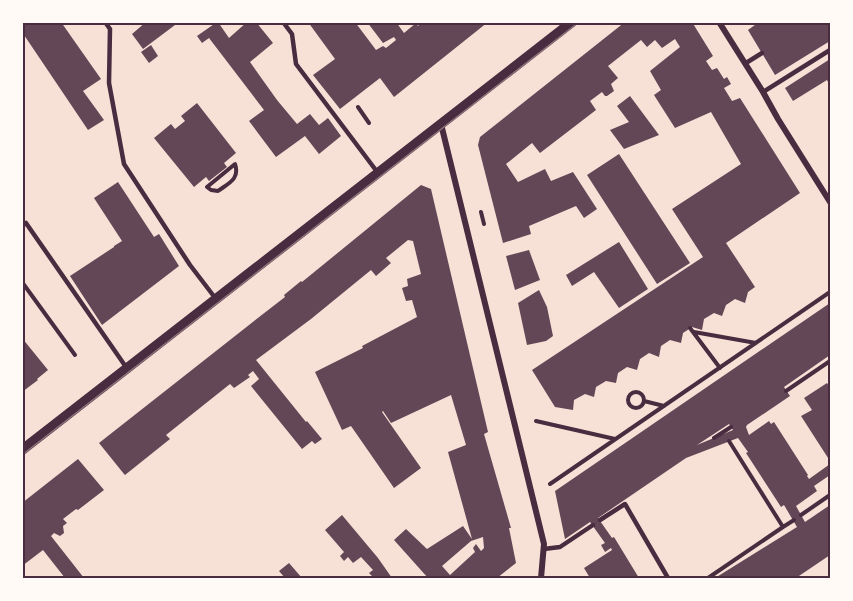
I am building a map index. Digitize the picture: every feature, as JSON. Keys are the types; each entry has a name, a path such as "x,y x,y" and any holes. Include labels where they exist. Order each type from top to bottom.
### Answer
{"street":[{"path":"719,22 831,202"},
{"path":"22,450 570,23"},
{"path":"441,124 542,534 544,549 541,579"}],"lane":[{"path":"105,22 110,29 109,83 124,164 190,265 216,299"},
{"path":"283,22 292,34 296,63 378,173"},
{"path":"763,92 831,50"},
{"path":"746,63 762,53"},
{"path":"22,226 26,223 126,369"},
{"path":"600,520 625,504 668,579"},
{"path":"544,549 560,547 593,525"}],"path":[{"path":"358,107 369,123"},
{"path":"236,164 236,177 218,191 211,190 207,187 219,175 236,164"},
{"path":"481,212 484,224"},
{"path":"22,282 75,355"},
{"path":"549,484 831,292"},
{"path":"690,328 720,368"},
{"path":"694,332 756,343"},
{"path":"786,391 831,361"},
{"path":"638,392 644,395 645,401 642,406 635,408 628,400 631,394 638,392"},
{"path":"645,401 665,406"},
{"path":"536,421 615,439"},
{"path":"714,438 730,427"},
{"path":"729,441 783,527"},
{"path":"801,515 831,495"},
{"path":"708,579 794,520"}],"building":[{"path":"22,22 61,22 101,79 83,91 104,120 88,130 22,32"},
{"path":"146,22 173,22 175,25 143,49 132,34"},
{"path":"217,22 229,38 247,22 256,22 273,43 250,62 277,100 297,124 310,114 319,125 328,118 341,136 319,154 305,136 276,157 249,121 264,110 209,38 202,43 197,36"},
{"path":"308,22 355,22 376,50 383,46 386,48 396,40 394,37 383,43 367,22 396,22 404,33 416,23 418,26 422,22 425,24 427,22 488,22 394,97 380,78 340,109 313,75 335,59"},
{"path":"625,22 692,22 713,56 706,61 712,70 717,68 724,79 727,77 731,84 724,88 732,101 740,98 800,193 726,243 755,287 748,292 745,303 735,299 726,305 722,316 714,313 704,319 702,330 692,327 683,333 681,343 670,340 661,346 659,357 649,353 640,359 637,370 627,367 618,373 616,383 606,381 596,387 594,397 585,394 574,400 573,410 555,407 532,370 703,257 672,209 741,164 711,112 675,128 654,95 661,90 650,71 680,47 675,39 662,48 655,40 647,47 641,40 608,66 618,78 611,84 614,91 607,96 602,92 590,101 596,110 540,153 532,143 506,164 518,182 545,169 551,181 573,172 597,209 584,218 576,206 529,226 531,234 503,243 478,145 480,137"},
{"path":"759,22 830,22 830,41 775,75 748,30"},
{"path":"151,45 158,56 149,63 141,52"},
{"path":"830,59 830,86 827,80 793,101 785,88"},
{"path":"630,96 659,135 624,149 610,130 629,122 617,106"},
{"path":"197,103 236,153 224,163 227,167 209,181 206,177 194,187 154,138 171,124 175,129 185,121 181,116"},
{"path":"619,154 690,263 657,284 587,175"},
{"path":"118,182 154,237 159,234 179,266 102,325 70,276 122,241 94,198"},
{"path":"421,185 431,189 488,432 484,434 511,528 509,528 516,563 497,578 428,578 394,540 406,529 427,549 463,526 472,539 448,452 466,445 451,395 391,423 382,412 421,468 394,488 351,426 342,430 315,372 417,317 412,300 406,301 402,288 408,286 407,279 421,274 413,241 408,240 386,258 391,263 376,276 371,270 256,360 322,439 315,444 312,441 302,449 251,386 259,379 253,371 248,375 250,377 234,388 230,384 166,435 170,439 125,475 99,443","holes":["483,537 484,548 481,551 476,544 473,548 475,552 450,575 442,566 471,541"]},
{"path":"619,242 648,289 619,308 594,272 572,286 566,275"},
{"path":"529,250 540,280 515,290 506,256"},
{"path":"539,290 547,307 553,336 546,341 527,345 518,303"},
{"path":"830,303 830,355 784,387 790,396 746,427 749,435 769,421 771,424 774,422 809,479 830,464 830,475 814,486 817,491 796,506 805,522 830,505 830,555 796,578 715,578 797,527 784,505 781,507 738,438 686,458 598,518 612,538 614,537 639,578 590,578 584,568 612,550 611,548 605,552 601,545 605,543 590,522 565,539 555,491","holes":["729,424 733,430 697,445"]},
{"path":"22,338 48,370 22,392"},
{"path":"827,383 830,385 830,461 801,416 812,410 804,398"},
{"path":"78,459 104,490 63,519 67,523 63,526 64,533 60,536 54,533 51,536 84,578 65,578 43,550 22,566 22,503"},
{"path":"342,515 392,578 374,578 369,573 373,570 361,557 353,563 348,557 344,561 340,556 344,552 325,530"},
{"path":"289,563 302,578 285,578 279,571"}],"tram line":[{"path":"22,455 579,22"}]}
